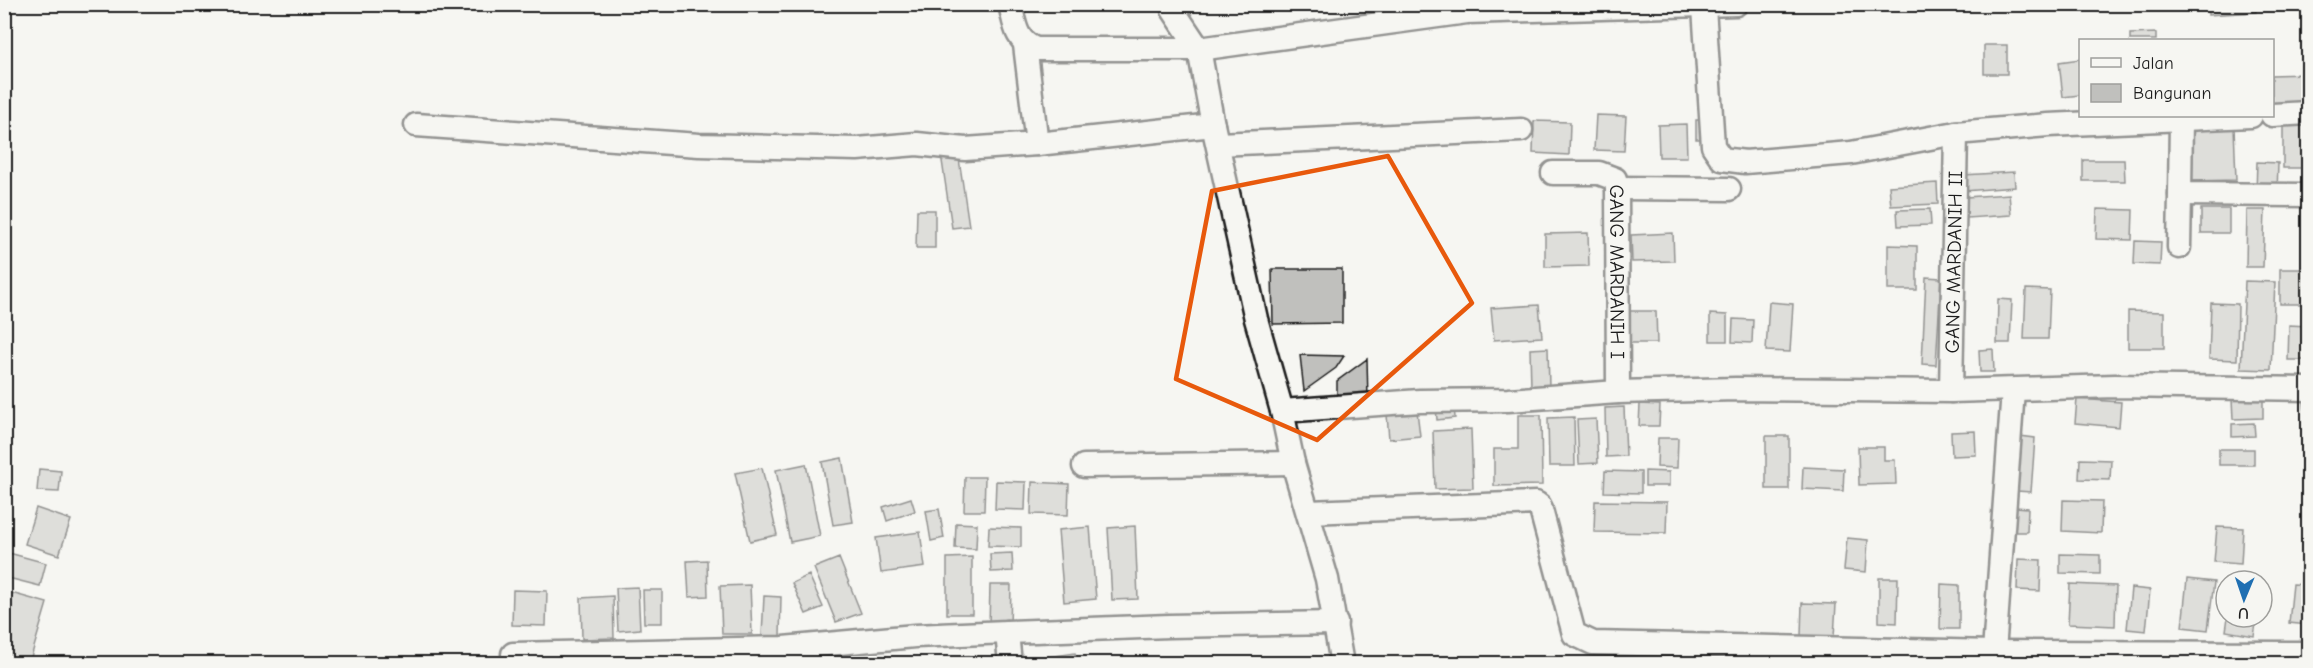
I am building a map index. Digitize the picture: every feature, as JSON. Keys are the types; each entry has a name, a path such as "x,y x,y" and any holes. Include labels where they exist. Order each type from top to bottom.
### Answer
{"street":[{"path":"1010,4 1020,39 1025,45 1036,49 1199,50 1467,12 1704,7 1736,4"},
{"path":"1172,4 1173,10 1199,50 1256,320 1282,411 1293,463 1327,579 1342,663"},
{"path":"1704,7 1713,146 1722,159 1745,162 1851,153 1956,133 2228,117"},
{"path":"1025,45 1037,144"},
{"path":"2274,115 2308,113"},
{"path":"2180,248 2181,119"},
{"path":"416,125 699,145 857,149 917,144 965,149 1216,135 1521,130"},
{"name":"GANG MARDANIH II","path":"1950,391 1956,133"},
{"name":"GANG MARDANIH I","path":"1553,173 1608,175 1615,179 1617,188 1618,392"},
{"path":"1617,188 1729,189"},
{"path":"2180,194 2305,195"},
{"path":"1282,411 1420,401 1508,400 1618,392 1736,389 1950,391 2115,386 2308,389"},
{"path":"1994,652 2013,390"},
{"path":"1083,466 1293,463"},
{"path":"1309,512 1536,503 1540,506 1574,634 1593,643 1994,652 2308,653"},
{"path":"513,654 783,648 915,636 1169,626 1336,623"},
{"path":"1007,632 1010,663"}],"highlighted area":[{"path":"1388,156 1472,303 1317,440 1176,379 1212,191"}],"building":[{"path":"2208,4 2255,4 2256,12 2208,15"},
{"path":"2156,33 2156,39 2130,39 2130,34"},
{"path":"1984,45 2007,45 2007,74 1984,74"},
{"path":"2079,59 2079,95 2063,97 2059,62"},
{"path":"2308,74 2308,106 2274,108 2274,75"},
{"path":"1596,115 1626,116 1624,151 1594,150"},
{"path":"1696,120 1706,120 1706,139 1696,139"},
{"path":"1534,121 1570,122 1569,155 1533,153"},
{"path":"1686,124 1687,157 1659,157 1658,125"},
{"path":"2306,124 2307,168 2283,168 2283,125"},
{"path":"2234,127 2236,180 2190,181 2188,129"},
{"path":"958,152 969,226 952,228 941,154"},
{"path":"2083,160 2124,160 2125,181 2083,181"},
{"path":"2257,162 2278,163 2277,192 2256,191"},
{"path":"2014,172 2015,187 1964,191 1963,175"},
{"path":"1937,183 1938,204 1891,206 1889,186"},
{"path":"2009,194 2011,215 1967,218 1966,197"},
{"path":"1930,209 1931,225 1898,226 1897,210"},
{"path":"2097,209 2133,210 2132,240 2096,239"},
{"path":"2201,209 2229,209 2229,233 2201,233"},
{"path":"917,210 935,210 935,248 916,248"},
{"path":"2247,210 2265,210 2263,267 2246,267"},
{"path":"1588,233 1589,266 1545,267 1545,234"},
{"path":"1673,233 1674,261 1632,262 1631,235"},
{"path":"2135,241 2161,242 2160,265 2134,264"},
{"path":"1888,245 1917,246 1917,290 1888,290"},
{"path":"1272,269 1342,269 1342,323 1273,324"},
{"path":"2280,269 2308,269 2308,304 2280,304"},
{"path":"1926,277 1941,278 1936,365 1922,364"},
{"path":"2245,281 2275,282 2271,370 2241,369"},
{"path":"2026,289 2050,290 2048,339 2024,339"},
{"path":"1998,299 2012,300 2010,343 1997,343"},
{"path":"1769,302 1793,304 1790,352 1766,351"},
{"path":"2211,303 2238,304 2237,360 2209,359"},
{"path":"1539,305 1542,337 1494,340 1491,308"},
{"path":"1629,311 1656,311 1657,343 1629,343"},
{"path":"2128,311 2164,312 2164,348 2128,348"},
{"path":"1710,314 1727,315 1727,341 1710,341"},
{"path":"1733,319 1753,320 1752,343 1732,342"},
{"path":"2289,325 2308,326 2308,360 2288,360"},
{"path":"1548,348 1549,387 1531,387 1530,349"},
{"path":"1993,349 1994,372 1980,372 1979,350"},
{"path":"1300,355 1344,356 1336,368 1304,391"},
{"path":"1367,359 1368,401 1337,403 1337,381"},
{"path":"2263,398 2263,418 2233,419 2232,399"},
{"path":"2077,399 2121,402 2119,427 2075,423"},
{"path":"2304,400 2308,400 2308,449"},
{"path":"1640,404 1660,405 1659,426 1639,426"},
{"path":"1454,406 1455,418 1437,420 1436,407"},
{"path":"1624,407 1626,456 1606,457 1605,408"},
{"path":"1417,411 1420,436 1389,439 1387,415"},
{"path":"1518,415 1541,415 1542,485 1494,486 1494,449 1518,449"},
{"path":"1574,417 1575,466 1549,466 1548,418"},
{"path":"1596,419 1598,463 1579,464 1577,420"},
{"path":"2254,423 2255,436 2232,437 2232,424"},
{"path":"1471,429 1473,488 1435,489 1433,431"},
{"path":"1975,431 1976,455 1952,456 1951,432"},
{"path":"1766,436 1789,436 1789,489 1766,489"},
{"path":"2020,436 2035,438 2031,492 2017,491"},
{"path":"1658,438 1678,438 1677,468 1657,467"},
{"path":"1858,447 1884,447 1884,460 1895,460 1896,484 1859,485"},
{"path":"2219,449 2254,449 2254,465 2219,465"},
{"path":"842,458 853,522 833,525 822,462"},
{"path":"2080,459 2111,460 2110,480 2079,479"},
{"path":"806,464 820,536 790,542 776,470"},
{"path":"1803,467 1844,469 1843,491 1802,489"},
{"path":"762,468 777,535 750,541 735,473"},
{"path":"39,469 61,471 59,492 37,491"},
{"path":"1605,471 1641,472 1641,493 1604,492"},
{"path":"1645,471 1669,472 1669,486 1645,486"},
{"path":"965,477 985,477 984,511 964,511"},
{"path":"996,481 1026,482 1025,510 995,509"},
{"path":"1032,482 1069,484 1068,515 1031,514"},
{"path":"911,498 915,511 887,521 883,507"},
{"path":"2063,500 2102,501 2101,533 2062,531"},
{"path":"1595,501 1667,502 1666,533 1594,532"},
{"path":"2016,507 2028,508 2027,532 2015,532"},
{"path":"36,508 71,520 59,555 25,544"},
{"path":"939,509 944,538 931,541 926,511"},
{"path":"956,523 977,524 976,549 955,548"},
{"path":"1135,526 1138,599 1112,600 1108,528"},
{"path":"989,527 1021,528 1021,547 988,546"},
{"path":"1090,527 1096,599 1064,602 1058,530"},
{"path":"2217,527 2243,528 2241,564 2214,562"},
{"path":"920,532 925,567 881,573 876,538"},
{"path":"1847,538 1868,540 1866,572 1844,570"},
{"path":"9,553 46,563 40,586 4,577"},
{"path":"1012,553 1013,571 991,572 990,554"},
{"path":"2060,554 2100,555 2100,574 2060,573"},
{"path":"972,557 972,614 947,614 947,558"},
{"path":"839,558 861,613 836,622 814,568"},
{"path":"2018,559 2041,560 2040,591 2017,590"},
{"path":"707,560 708,596 689,597 687,561"},
{"path":"809,575 823,607 806,614 792,583"},
{"path":"1879,578 1898,578 1897,623 1879,622"},
{"path":"2187,579 2214,582 2208,630 2182,627"},
{"path":"1941,584 1959,585 1959,629 1940,629"},
{"path":"2070,584 2116,586 2115,626 2068,624"},
{"path":"2293,584 2308,585 2308,625 2289,623"},
{"path":"750,585 752,634 722,634 720,586"},
{"path":"990,585 1011,585 1010,628 989,627"},
{"path":"638,587 640,629 618,631 616,588"},
{"path":"2131,588 2150,590 2146,631 2127,629"},
{"path":"513,590 547,591 546,626 512,625"},
{"path":"643,590 662,590 662,623 644,623"},
{"path":"4,591 47,603 29,664 4,664"},
{"path":"613,596 614,638 582,639 581,598"},
{"path":"764,596 781,597 780,636 762,636"},
{"path":"1802,603 1836,604 1834,637 1801,636"},
{"path":"2226,629 2255,629 2254,636 2226,631"},
{"path":"1075,653 1077,664 1028,664 1027,660"},
{"path":"968,657 970,664 943,664 943,663"}]}
